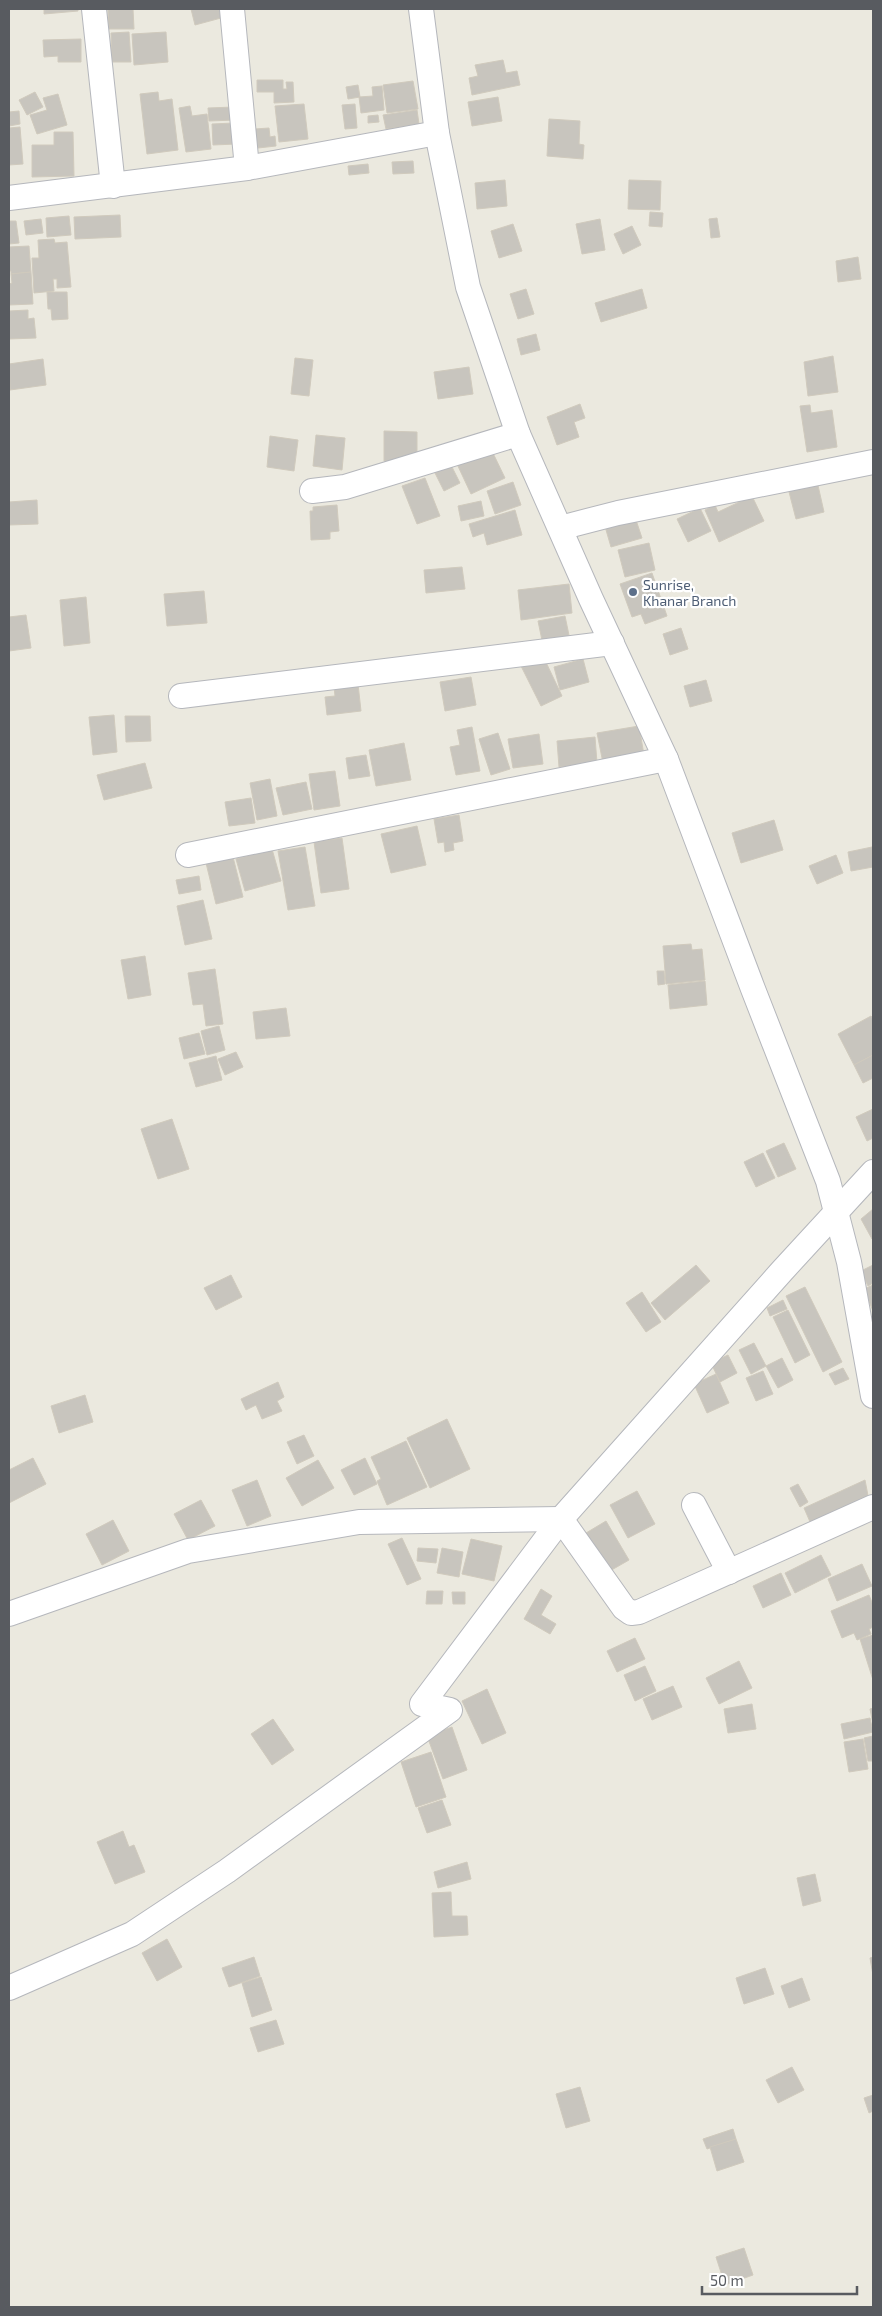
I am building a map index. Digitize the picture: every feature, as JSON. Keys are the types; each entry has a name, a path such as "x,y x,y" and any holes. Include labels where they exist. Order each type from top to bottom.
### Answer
{"street":[{"path":"94,9 113,186"},
{"path":"232,9 247,168"},
{"path":"421,9 438,133 468,288 518,434 666,759 753,990 828,1181 849,1262 873,1396"},
{"path":"9,198 247,168 438,133"},
{"path":"312,491 345,487 518,434"},
{"path":"560,528 618,513 873,462"},
{"path":"181,696 612,643"},
{"path":"188,855 666,759"},
{"path":"9,1988 132,1934 226,1871 450,1710 422,1704 561,1519 873,1172"},
{"path":"694,1505 729,1572"},
{"path":"561,1519 624,1608 631,1613 639,1612 873,1508"},
{"path":"9,1614 188,1551 349,1523 561,1519"}],"building":[{"path":"44,9 78,9 78,11 44,14"},
{"path":"108,9 133,9 134,29 109,29"},
{"path":"191,9 219,9 221,18 195,25"},
{"path":"129,32 131,62 112,62 111,33"},
{"path":"166,32 168,62 134,65 132,34"},
{"path":"81,39 81,62 58,62 58,56 44,57 43,40"},
{"path":"503,60 506,73 517,71 520,85 472,95 469,78 478,76 475,65"},
{"path":"257,80 283,80 283,89 287,89 286,82 293,82 294,102 274,103 274,92 257,92"},
{"path":"413,81 418,109 387,113 383,85"},
{"path":"358,85 360,97 348,99 346,87"},
{"path":"382,86 384,110 361,113 359,97 373,96 372,87"},
{"path":"35,92 43,107 27,115 19,100"},
{"path":"158,92 159,101 172,99 178,150 147,154 140,94"},
{"path":"58,94 67,125 37,134 30,115 47,110 43,98"},
{"path":"498,97 502,121 472,126 468,102"},
{"path":"304,104 308,139 279,142 275,106"},
{"path":"355,104 357,128 345,129 342,105"},
{"path":"190,106 192,116 207,114 211,149 186,152 179,108"},
{"path":"234,107 235,120 209,121 208,108"},
{"path":"417,110 419,124 386,129 383,115"},
{"path":"19,111 20,124 9,126 9,112"},
{"path":"378,115 379,122 368,123 368,116"},
{"path":"549,119 580,121 579,144 584,145 583,159 547,156"},
{"path":"234,123 236,144 213,145 212,124"},
{"path":"20,127 23,164 9,165 9,128"},
{"path":"269,128 270,137 275,136 276,146 258,148 255,129"},
{"path":"54,132 73,132 74,176 32,177 32,145 54,145"},
{"path":"413,161 414,173 393,174 392,162"},
{"path":"368,164 369,173 349,175 348,166"},
{"path":"505,180 507,206 477,209 475,183"},
{"path":"629,180 661,181 660,210 628,209"},
{"path":"650,212 663,213 662,227 649,226"},
{"path":"120,215 121,237 75,239 74,217"},
{"path":"69,216 71,235 47,237 46,218"},
{"path":"717,218 720,237 711,238 709,219"},
{"path":"41,219 43,233 26,235 24,221"},
{"path":"600,219 605,250 582,254 576,224"},
{"path":"9,221 16,221 19,243 9,244"},
{"path":"513,224 522,251 499,258 491,231"},
{"path":"632,226 641,245 623,254 614,234"},
{"path":"54,239 55,243 67,242 71,287 57,288 57,279 53,279 54,291 34,293 32,258 39,258 38,240"},
{"path":"29,246 31,272 11,274 11,271 9,271 9,247"},
{"path":"858,257 861,279 838,282 836,261"},
{"path":"31,272 33,304 9,305 9,284 12,283 11,274"},
{"path":"526,289 534,314 518,319 510,294"},
{"path":"642,289 647,308 601,322 595,303"},
{"path":"47,292 67,292 68,319 52,320 51,309 48,309"},
{"path":"28,310 28,319 34,318 36,338 9,339 9,311"},
{"path":"536,334 540,350 521,355 517,339"},
{"path":"833,356 838,392 808,396 804,362"},
{"path":"295,358 313,360 309,396 291,394"},
{"path":"43,359 46,385 10,390 9,364"},
{"path":"469,367 473,394 438,399 434,372"},
{"path":"580,404 585,418 574,422 579,437 557,445 547,417"},
{"path":"810,405 811,413 832,410 837,447 807,452 800,406"},
{"path":"384,431 417,432 417,462 384,461"},
{"path":"316,435 345,438 342,470 313,466"},
{"path":"270,436 298,440 294,471 267,467"},
{"path":"491,449 505,478 471,494 457,464"},
{"path":"451,465 460,483 444,491 435,473"},
{"path":"425,478 440,516 417,524 402,486"},
{"path":"817,481 824,512 796,519 788,488"},
{"path":"513,482 521,505 495,514 487,491"},
{"path":"752,496 764,521 719,542 705,510 715,505 718,512"},
{"path":"37,500 38,524 9,525 9,502"},
{"path":"481,501 484,516 461,521 458,506"},
{"path":"337,505 339,531 330,532 330,539 311,540 310,511 313,511 313,507"},
{"path":"700,508 711,531 688,542 677,519"},
{"path":"515,510 522,535 487,545 484,533 473,537 469,524"},
{"path":"634,514 642,538 611,547 604,523"},
{"path":"649,543 655,570 625,577 618,550"},
{"path":"462,567 465,589 426,593 424,570"},
{"path":"652,573 667,616 645,624 641,614 632,617 620,584"},
{"path":"569,584 572,613 521,620 518,590"},
{"path":"204,591 207,623 167,626 164,594"},
{"path":"86,597 90,643 64,646 60,600"},
{"path":"26,615 31,648 9,651 9,617"},
{"path":"565,616 570,640 543,645 538,621"},
{"path":"681,628 688,649 670,655 663,634"},
{"path":"543,656 562,696 541,706 521,666"},
{"path":"583,659 589,682 560,690 554,667"},
{"path":"471,677 476,705 445,711 440,682"},
{"path":"706,680 712,701 690,707 684,686"},
{"path":"358,684 361,711 327,715 325,697 335,696 334,687"},
{"path":"114,715 117,752 93,755 89,717"},
{"path":"125,716 150,716 151,741 126,742"},
{"path":"639,726 644,755 603,763 597,733"},
{"path":"472,727 480,771 456,775 450,747 460,745 457,730"},
{"path":"498,733 510,769 491,775 479,739"},
{"path":"539,734 543,764 513,768 508,739"},
{"path":"595,737 597,763 559,767 557,741"},
{"path":"404,743 411,780 376,786 369,750"},
{"path":"366,755 370,776 349,779 346,758"},
{"path":"145,763 152,788 104,800 97,775"},
{"path":"335,771 340,806 314,810 309,774"},
{"path":"270,779 277,816 257,820 250,783"},
{"path":"306,782 312,809 283,815 276,788"},
{"path":"251,798 255,823 229,826 225,802"},
{"path":"459,815 463,841 453,843 454,850 445,852 444,842 438,843 434,819"},
{"path":"774,820 783,850 741,863 732,833"},
{"path":"417,826 426,865 391,873 381,834"},
{"path":"342,838 349,889 321,893 314,842"},
{"path":"305,847 315,906 288,910 278,851"},
{"path":"872,847 873,867 851,871 848,852"},
{"path":"272,849 281,881 245,891 236,859"},
{"path":"836,855 843,873 817,884 809,866"},
{"path":"233,857 243,897 216,904 206,863"},
{"path":"199,876 201,890 179,894 176,880"},
{"path":"203,900 212,939 185,945 177,906"},
{"path":"691,944 692,950 702,949 705,980 666,984 663,946"},
{"path":"145,956 151,995 128,999 121,960"},
{"path":"215,969 223,1024 206,1026 203,1004 193,1005 188,973"},
{"path":"657,971 664,971 665,984 658,985"},
{"path":"705,981 707,1005 670,1009 668,985"},
{"path":"286,1008 290,1036 256,1039 253,1012"},
{"path":"871,1016 873,1019 873,1055 854,1065 838,1034"},
{"path":"219,1026 225,1050 207,1055 201,1031"},
{"path":"199,1033 205,1054 184,1059 179,1038"},
{"path":"236,1052 243,1067 225,1075 218,1059"},
{"path":"873,1055 873,1078 863,1083 854,1065"},
{"path":"216,1056 222,1080 196,1087 189,1063"},
{"path":"873,1109 873,1138 867,1141 856,1117"},
{"path":"172,1119 189,1169 158,1179 141,1129"},
{"path":"784,1143 796,1169 778,1177 766,1151"},
{"path":"763,1153 775,1178 756,1187 744,1162"},
{"path":"873,1209 873,1238 872,1239 861,1219"},
{"path":"696,1265 710,1281 665,1320 651,1303"},
{"path":"873,1265 873,1283 868,1286 861,1271"},
{"path":"231,1275 242,1297 216,1310 204,1288"},
{"path":"873,1285 873,1311 864,1289"},
{"path":"805,1287 842,1362 823,1372 786,1296"},
{"path":"642,1292 661,1322 646,1332 626,1303"},
{"path":"783,1300 787,1309 770,1316 767,1308"},
{"path":"788,1310 810,1355 795,1363 773,1317"},
{"path":"754,1343 766,1366 751,1374 739,1350"},
{"path":"728,1355 737,1373 720,1382 711,1363"},
{"path":"782,1358 793,1380 778,1388 766,1366"},
{"path":"843,1368 849,1379 835,1385 829,1374"},
{"path":"763,1371 773,1394 756,1401 746,1378"},
{"path":"716,1374 729,1403 707,1413 694,1384"},
{"path":"278,1382 284,1397 277,1401 282,1411 262,1419 256,1405 246,1410 241,1399"},
{"path":"85,1395 93,1422 59,1433 51,1406"},
{"path":"447,1419 470,1469 430,1488 407,1438"},
{"path":"304,1435 314,1456 297,1464 287,1442"},
{"path":"406,1441 427,1487 387,1505 377,1481 381,1479 371,1457"},
{"path":"33,1458 46,1484 9,1503 9,1470"},
{"path":"365,1458 377,1484 354,1495 341,1470"},
{"path":"318,1460 334,1488 302,1506 286,1478"},
{"path":"257,1480 271,1516 247,1526 232,1490"},
{"path":"865,1480 870,1506 814,1531 804,1508"},
{"path":"798,1484 808,1502 800,1507 790,1488"},
{"path":"637,1491 655,1524 628,1538 610,1505"},
{"path":"201,1500 215,1526 188,1540 174,1514"},
{"path":"113,1520 129,1551 102,1565 86,1534"},
{"path":"606,1521 629,1560 608,1572 586,1533"},
{"path":"402,1538 421,1579 407,1585 388,1544"},
{"path":"471,1539 502,1546 494,1581 462,1574"},
{"path":"418,1548 438,1549 436,1563 417,1561"},
{"path":"442,1548 463,1552 459,1577 437,1573"},
{"path":"821,1555 831,1575 795,1593 785,1573"},
{"path":"862,1564 872,1586 837,1601 828,1579"},
{"path":"781,1573 791,1595 763,1608 753,1586"},
{"path":"541,1589 552,1596 541,1615 556,1624 550,1634 524,1619"},
{"path":"427,1591 443,1591 442,1604 426,1604"},
{"path":"452,1592 465,1592 465,1604 453,1604"},
{"path":"869,1595 873,1605 873,1627 869,1629 871,1634 857,1640 854,1633 842,1638 831,1611"},
{"path":"873,1635 873,1680 860,1639"},
{"path":"635,1638 645,1659 617,1672 607,1651"},
{"path":"739,1661 752,1688 719,1704 706,1678"},
{"path":"645,1666 656,1691 635,1701 624,1675"},
{"path":"673,1686 682,1707 652,1720 643,1699"},
{"path":"487,1689 506,1733 482,1744 462,1701"},
{"path":"752,1704 756,1729 728,1733 724,1709"},
{"path":"873,1708 873,1724 870,1709"},
{"path":"870,1718 873,1732 844,1739 841,1724"},
{"path":"273,1719 294,1750 272,1765 251,1734"},
{"path":"452,1727 467,1770 443,1779 427,1736"},
{"path":"873,1736 873,1761 868,1761 864,1738"},
{"path":"863,1739 868,1769 849,1772 844,1742"},
{"path":"431,1752 446,1797 416,1807 401,1762"},
{"path":"442,1800 451,1825 427,1833 418,1808"},
{"path":"123,1831 129,1847 134,1845 145,1872 115,1884 97,1842"},
{"path":"467,1862 471,1879 438,1888 434,1872"},
{"path":"815,1874 821,1901 803,1906 797,1878"},
{"path":"451,1892 452,1916 467,1916 468,1935 434,1937 432,1893"},
{"path":"167,1939 182,1967 157,1981 142,1953"},
{"path":"254,1957 260,1976 229,1987 222,1968"},
{"path":"873,1957 873,1975 870,1958"},
{"path":"765,1968 774,1994 744,2004 736,1978"},
{"path":"261,1977 272,2010 252,2017 242,1983"},
{"path":"802,1978 810,2000 789,2008 781,1986"},
{"path":"276,2020 284,2044 258,2052 250,2028"},
{"path":"792,2067 804,2090 778,2103 766,2080"},
{"path":"580,2087 590,2121 566,2128 556,2094"},
{"path":"873,2095 873,2111 869,2113 864,2098"},
{"path":"733,2129 736,2139 707,2149 703,2139"},
{"path":"736,2139 744,2162 717,2171 710,2147"},
{"path":"744,2248 753,2275 725,2285 716,2257"}],"place":[{"name":"Sunrise, Khanar Branch","path":"633,592"}]}
